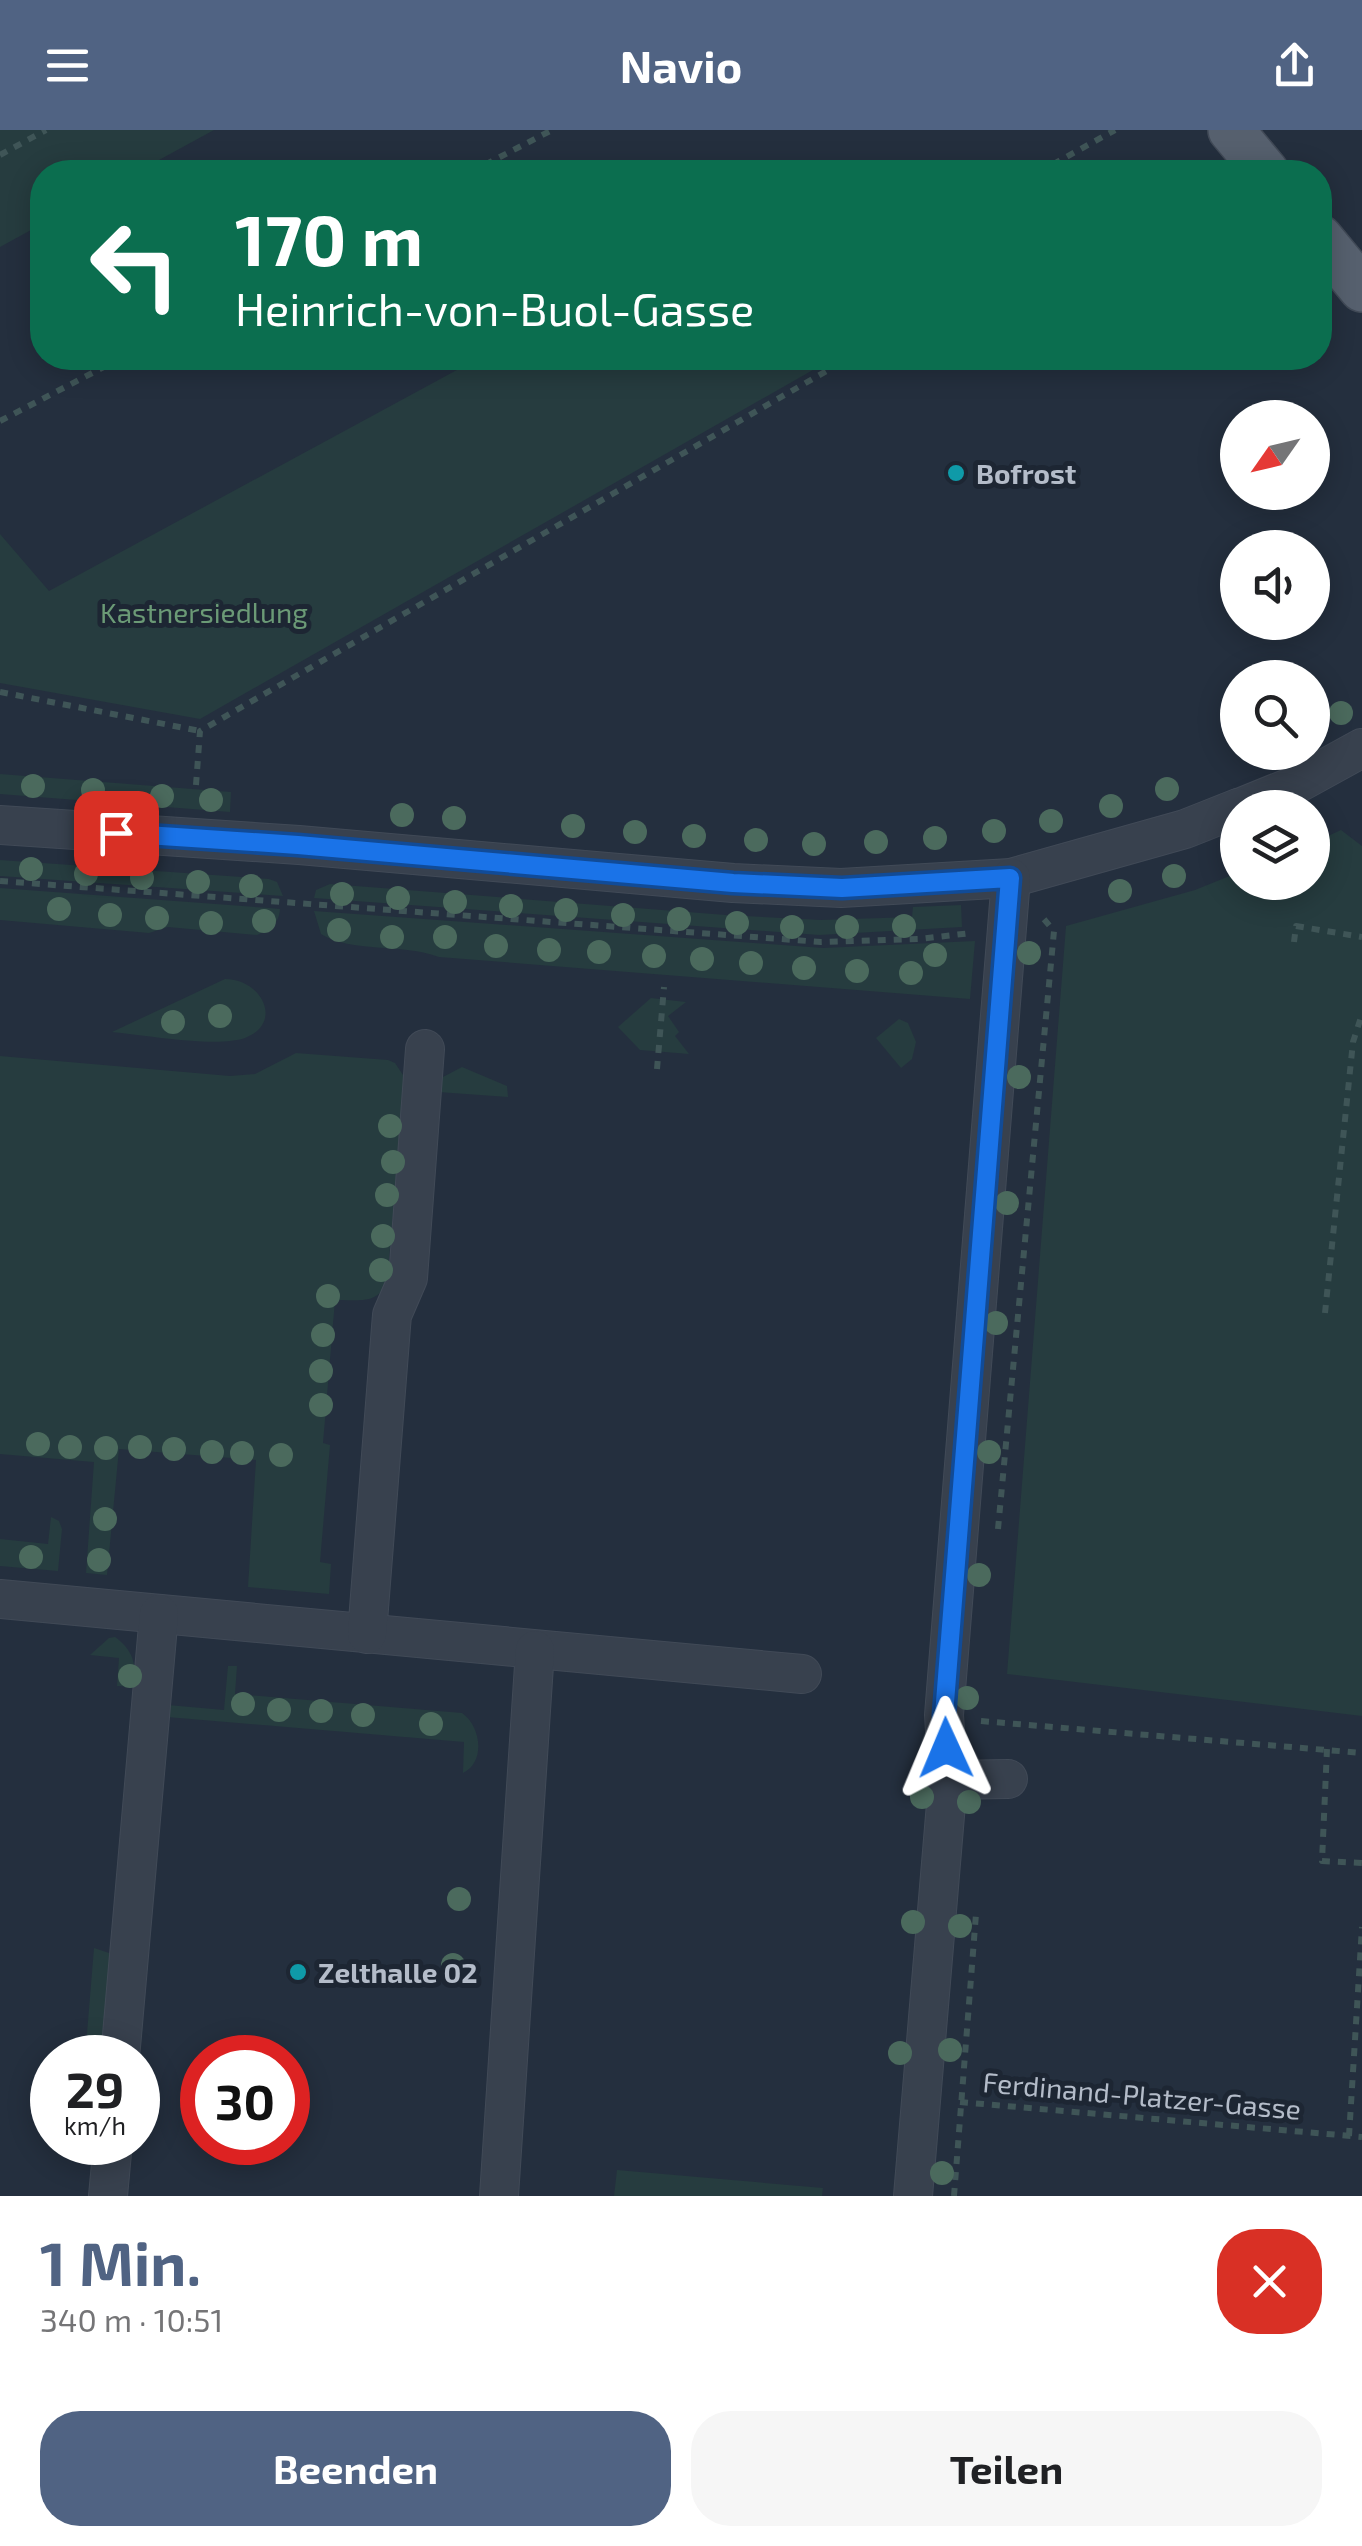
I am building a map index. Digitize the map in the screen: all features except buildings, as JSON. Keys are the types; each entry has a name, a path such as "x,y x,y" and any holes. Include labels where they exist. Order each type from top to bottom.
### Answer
{"main road":[{"path":"1232,130 1256,160"},
{"path":"1332,252 1362,288"}],"street":[{"path":"1283,790 1362,748"},
{"path":"0,825 318,847 733,883 842,888 1010,878 1184,829 1220,815"},
{"path":"913,2196 948,1780 944,1715 1010,878"},
{"path":"368,1634 392,1315 408,1278 426,1049"},
{"path":"0,1599 802,1674"},
{"path":"122,2035 159,1614"},
{"path":"499,2196 535,1650"},
{"path":"948,1780 998,1779"},
{"path":"108,2196 111,2165"}],"path":[{"path":"0,155 46,130"},
{"path":"495,160 552,130"},
{"path":"1060,160 1114,130"},
{"path":"0,422 98,370"},
{"path":"0,692 200,731 828,370"},
{"path":"196,784 200,731"},
{"path":"997,1543 1054,930 1010,878"},
{"path":"0,881 821,942 919,939 1008,930"},
{"path":"1294,942 1296,926 1362,937"},
{"path":"657,1069 664,988"},
{"path":"1325,1313 1353,1042 1362,1014"},
{"path":"982,1702 980,1721 998,1779"},
{"path":"980,1721 1362,1753"},
{"path":"1328,1749 1322,1861 1362,1864"},
{"path":"954,2196 976,1912"},
{"path":"1349,2136 1362,1927"},
{"name":"Ferdinand-Platzer-Gasse","path":"919,2097 1362,2137"}],"green space":[{"path":"0,130 214,130 159,160 30,160 30,231 0,247"},
{"name":"Kastnersiedlung","path":"457,370 813,370 200,719 0,683 0,534 49,591"},
{"path":"0,774 231,792 230,812 0,794"},
{"path":"1341,830 1362,846 1362,1716 1007,1674 1066,926 1220,880 1220,900 1330,900 1330,835"},
{"path":"0,860 269,879 277,882 283,896 0,876"},
{"path":"330,884 821,920 912,917 913,907 961,905 962,927 819,935 314,898 316,890"},
{"path":"0,888 280,909 273,925 257,935 168,927 149,933 0,920"},
{"path":"314,911 823,948 975,941 970,999 439,957 333,940 321,934"},
{"path":"225,979 249,986 264,1003 264,1022 245,1038 199,1041 112,1032"},
{"path":"651,998 686,1002 668,1016 679,1032 675,1036 689,1054 640,1050 618,1027"},
{"path":"899,1019 908,1023 916,1042 912,1059 901,1068 876,1038"},
{"path":"296,1053 388,1060 395,1063 405,1078 387,1282 372,1298 335,1300 323,1443 330,1445 320,1562 331,1564 329,1594 248,1587 256,1460 119,1449 107,1575 86,1573 94,1462 0,1454 0,1056 230,1076 255,1074"},
{"path":"462,1067 507,1086 508,1097 438,1092 443,1077"},
{"path":"51,1517 59,1521 62,1529 58,1571 0,1566 0,1539 48,1544"},
{"path":"115,1637 132,1659 135,1687 117,1686 119,1658 90,1655"},
{"path":"228,1666 237,1666 235,1694 462,1713 477,1735 478,1753 463,1773 464,1742 167,1717 168,1705 224,1710"},
{"path":"94,1948 109,1953 112,1961 106,2035 87,2035"},
{"path":"617,2170 823,2188 822,2196 614,2196"}],"place":[{"name":"Bofrost","path":"956,473"},
{"name":"Zelthalle 02","path":"298,1972"}],"route":[{"path":"116,833 733,883 842,888 1010,878 944,1715 946,1748"}]}
